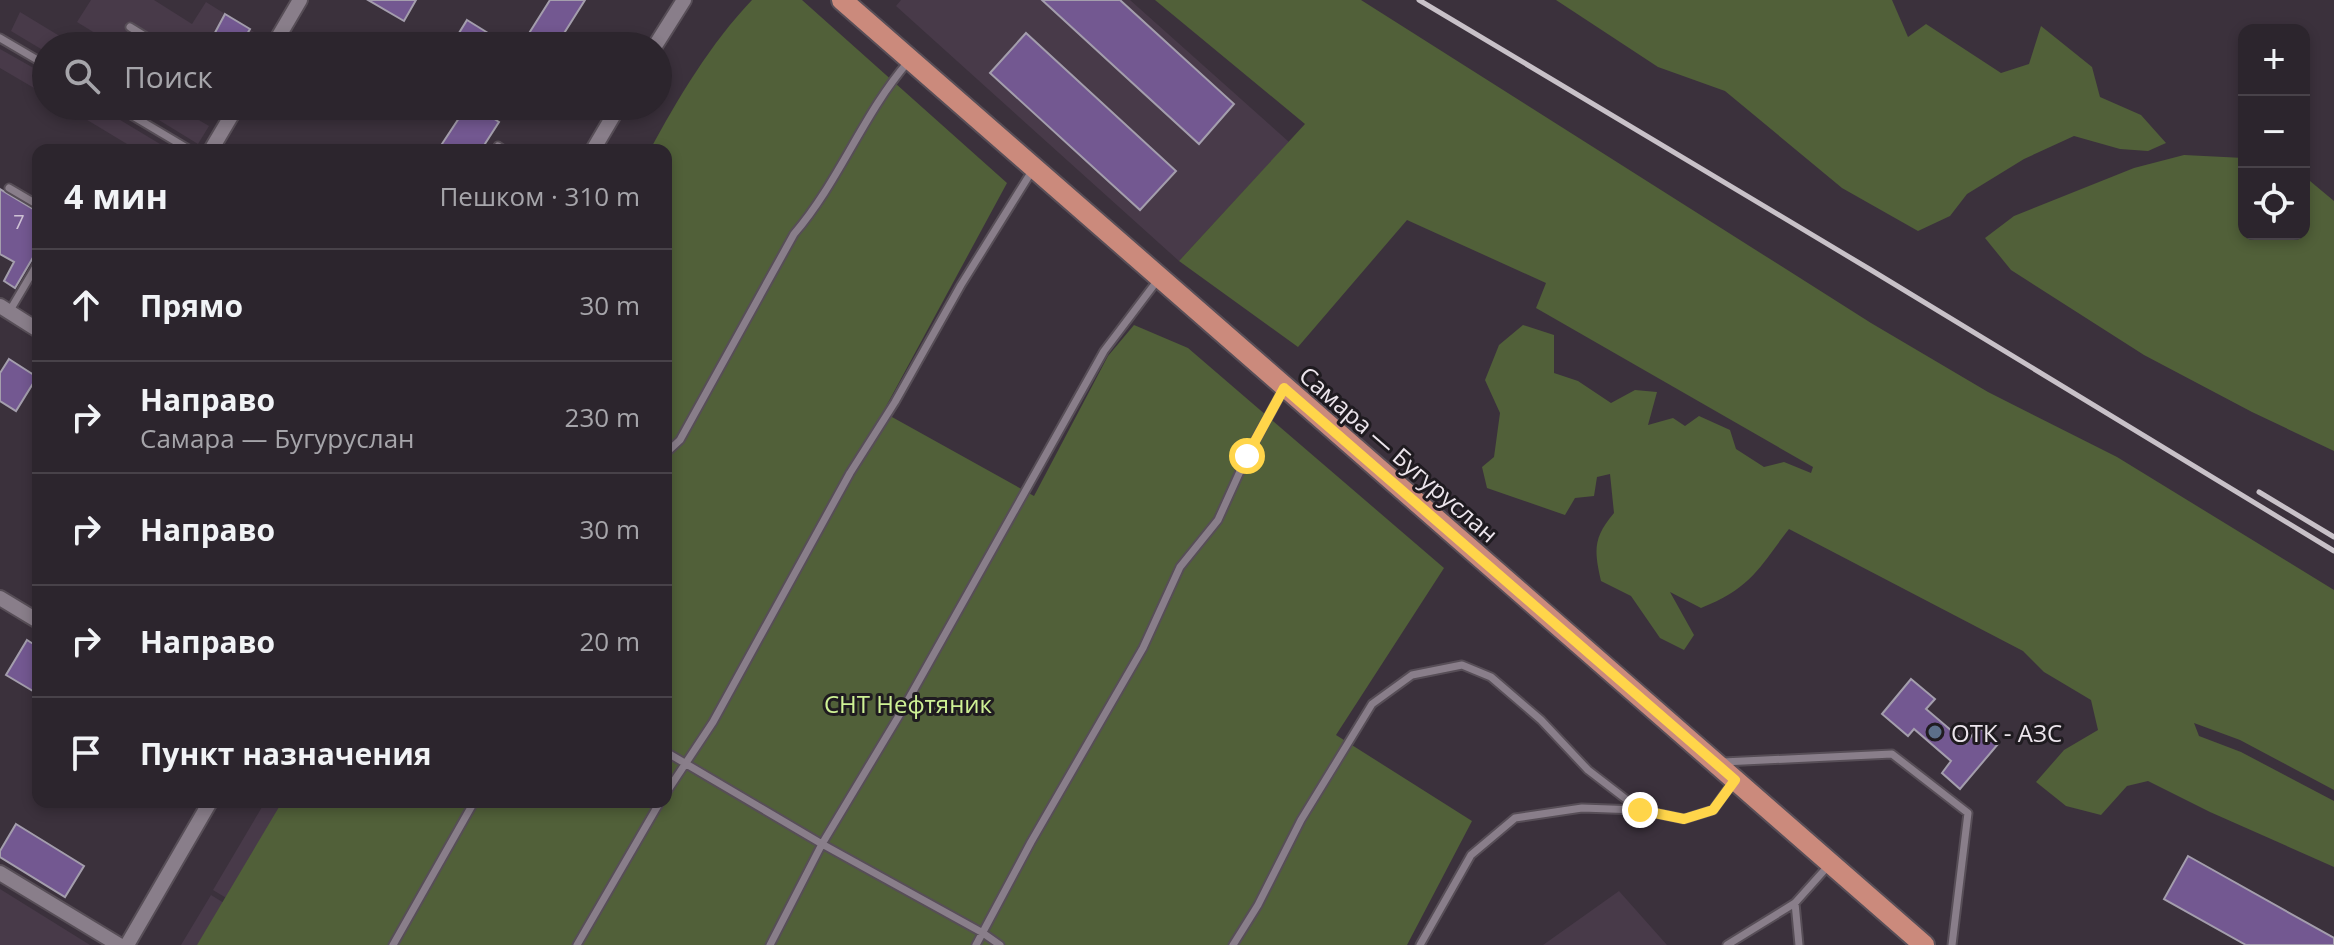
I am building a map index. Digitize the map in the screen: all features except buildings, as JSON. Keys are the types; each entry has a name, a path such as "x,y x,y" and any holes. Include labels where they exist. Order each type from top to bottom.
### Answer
{"main road":[{"name":"Самара — Бугуруслан","path":"842,0 1924,945"}],"street":[{"path":"281,32 300,0"},
{"path":"663,32 680,3"},
{"path":"215,144 229,120"},
{"path":"597,144 611,120"},
{"path":"4,309 32,326"},
{"path":"0,598 32,617"},
{"path":"127,945 207,808"},
{"path":"0,873 119,945"}],"lane":[{"path":"130,27 138,32"},
{"path":"0,38 32,57"},
{"path":"672,447 680,440 794,234 815,209 890,83 910,60"},
{"path":"140,120 180,144"},
{"path":"672,783 713,722 850,473 1034,169"},
{"path":"9,188 32,201"},
{"path":"4,309 32,271"},
{"path":"770,945 822,844 903,709 1104,351 1159,279"},
{"path":"976,945 1031,842 1143,648 1180,567 1218,520 1247,456 1284,388"},
{"path":"1233,945 1258,905 1301,820 1372,704 1412,675 1462,665 1491,677 1541,720 1588,770 1640,810"},
{"path":"1715,763 1892,754 1968,813 1952,945"},
{"path":"672,755 1000,945"},
{"path":"1420,945 1471,855 1515,818 1582,808 1640,810 1684,819 1713,810 1735,780"},
{"path":"393,945 471,808"},
{"path":"577,945 657,808"},
{"path":"1727,945 1795,903 1831,864"},
{"path":"1795,903 1799,945"}],"shaded area":[{"path":"91,0 154,0 192,24 206,2 254,32 93,32 77,22"},
{"path":"901,0 1130,0 1289,142 1179,261 896,6"},
{"path":"20,12 53,32 32,32 32,44 11,31"},
{"path":"0,49 32,67 32,87 0,68"},
{"path":"87,120 120,120 160,144 127,144"},
{"path":"159,120 199,120 209,126 198,144"},
{"path":"261,808 281,808 228,899 213,890"},
{"path":"0,889 90,945 0,945"},
{"path":"1619,891 1667,945 1543,945"},
{"path":"211,895 224,903 199,945 181,945"}],"green space":[{"name":"СНТ Нефтяник","path":"752,0 802,0 1007,183 883,412 1034,496 1108,356 1134,325 1188,348 1444,568 1336,735 1472,821 1407,945 197,945 278,808 672,808 672,144 653,144 667,120 672,120 672,111 723,34"},
{"path":"1155,0 1361,0 1871,323 1988,392 2117,457 2334,590 2334,790 2240,740 2194,723 2199,736 2241,752 2334,801 2334,867 2148,781 2127,786 2101,815 2066,806 2036,782 2064,750 2098,730 2091,700 2044,672 2023,651 1789,529 1752,576 1718,600 1701,608 1670,592 1694,635 1684,650 1660,638 1631,596 1601,581 1597,545 1602,530 1614,513 1610,474 1597,477 1594,496 1575,498 1565,515 1487,488 1482,467 1494,457 1500,413 1485,380 1499,345 1523,325 1554,335 1554,373 1578,381 1611,403 1635,390 1657,392 1648,425 1673,418 1685,426 1699,416 1730,430 1736,449 1764,467 1784,462 1811,473 1813,467 1536,308 1546,283 1407,220 1298,347 1179,261 1305,124"},
{"path":"1556,0 1892,0 1908,37 1926,24 2001,73 2029,64 2041,26 2092,67 2100,97 2141,115 2166,143 2148,151 2120,149 2074,136 2024,159 1967,194 1950,216 1918,231 1842,188 1725,91 1658,67"},
{"path":"2184,155 2238,158 2238,240 2310,240 2310,181 2334,201 2334,451 2144,355 2011,270 1985,238 2014,216 2134,168"}],"railway":[{"path":"1419,0 2334,551"},
{"path":"2259,492 2334,537"}],"place":[{"name":"ОТК - АЗС","path":"1935,732"}],"route":[{"path":"1247,456 1284,388 1735,780 1713,810 1684,819 1640,810"}]}
